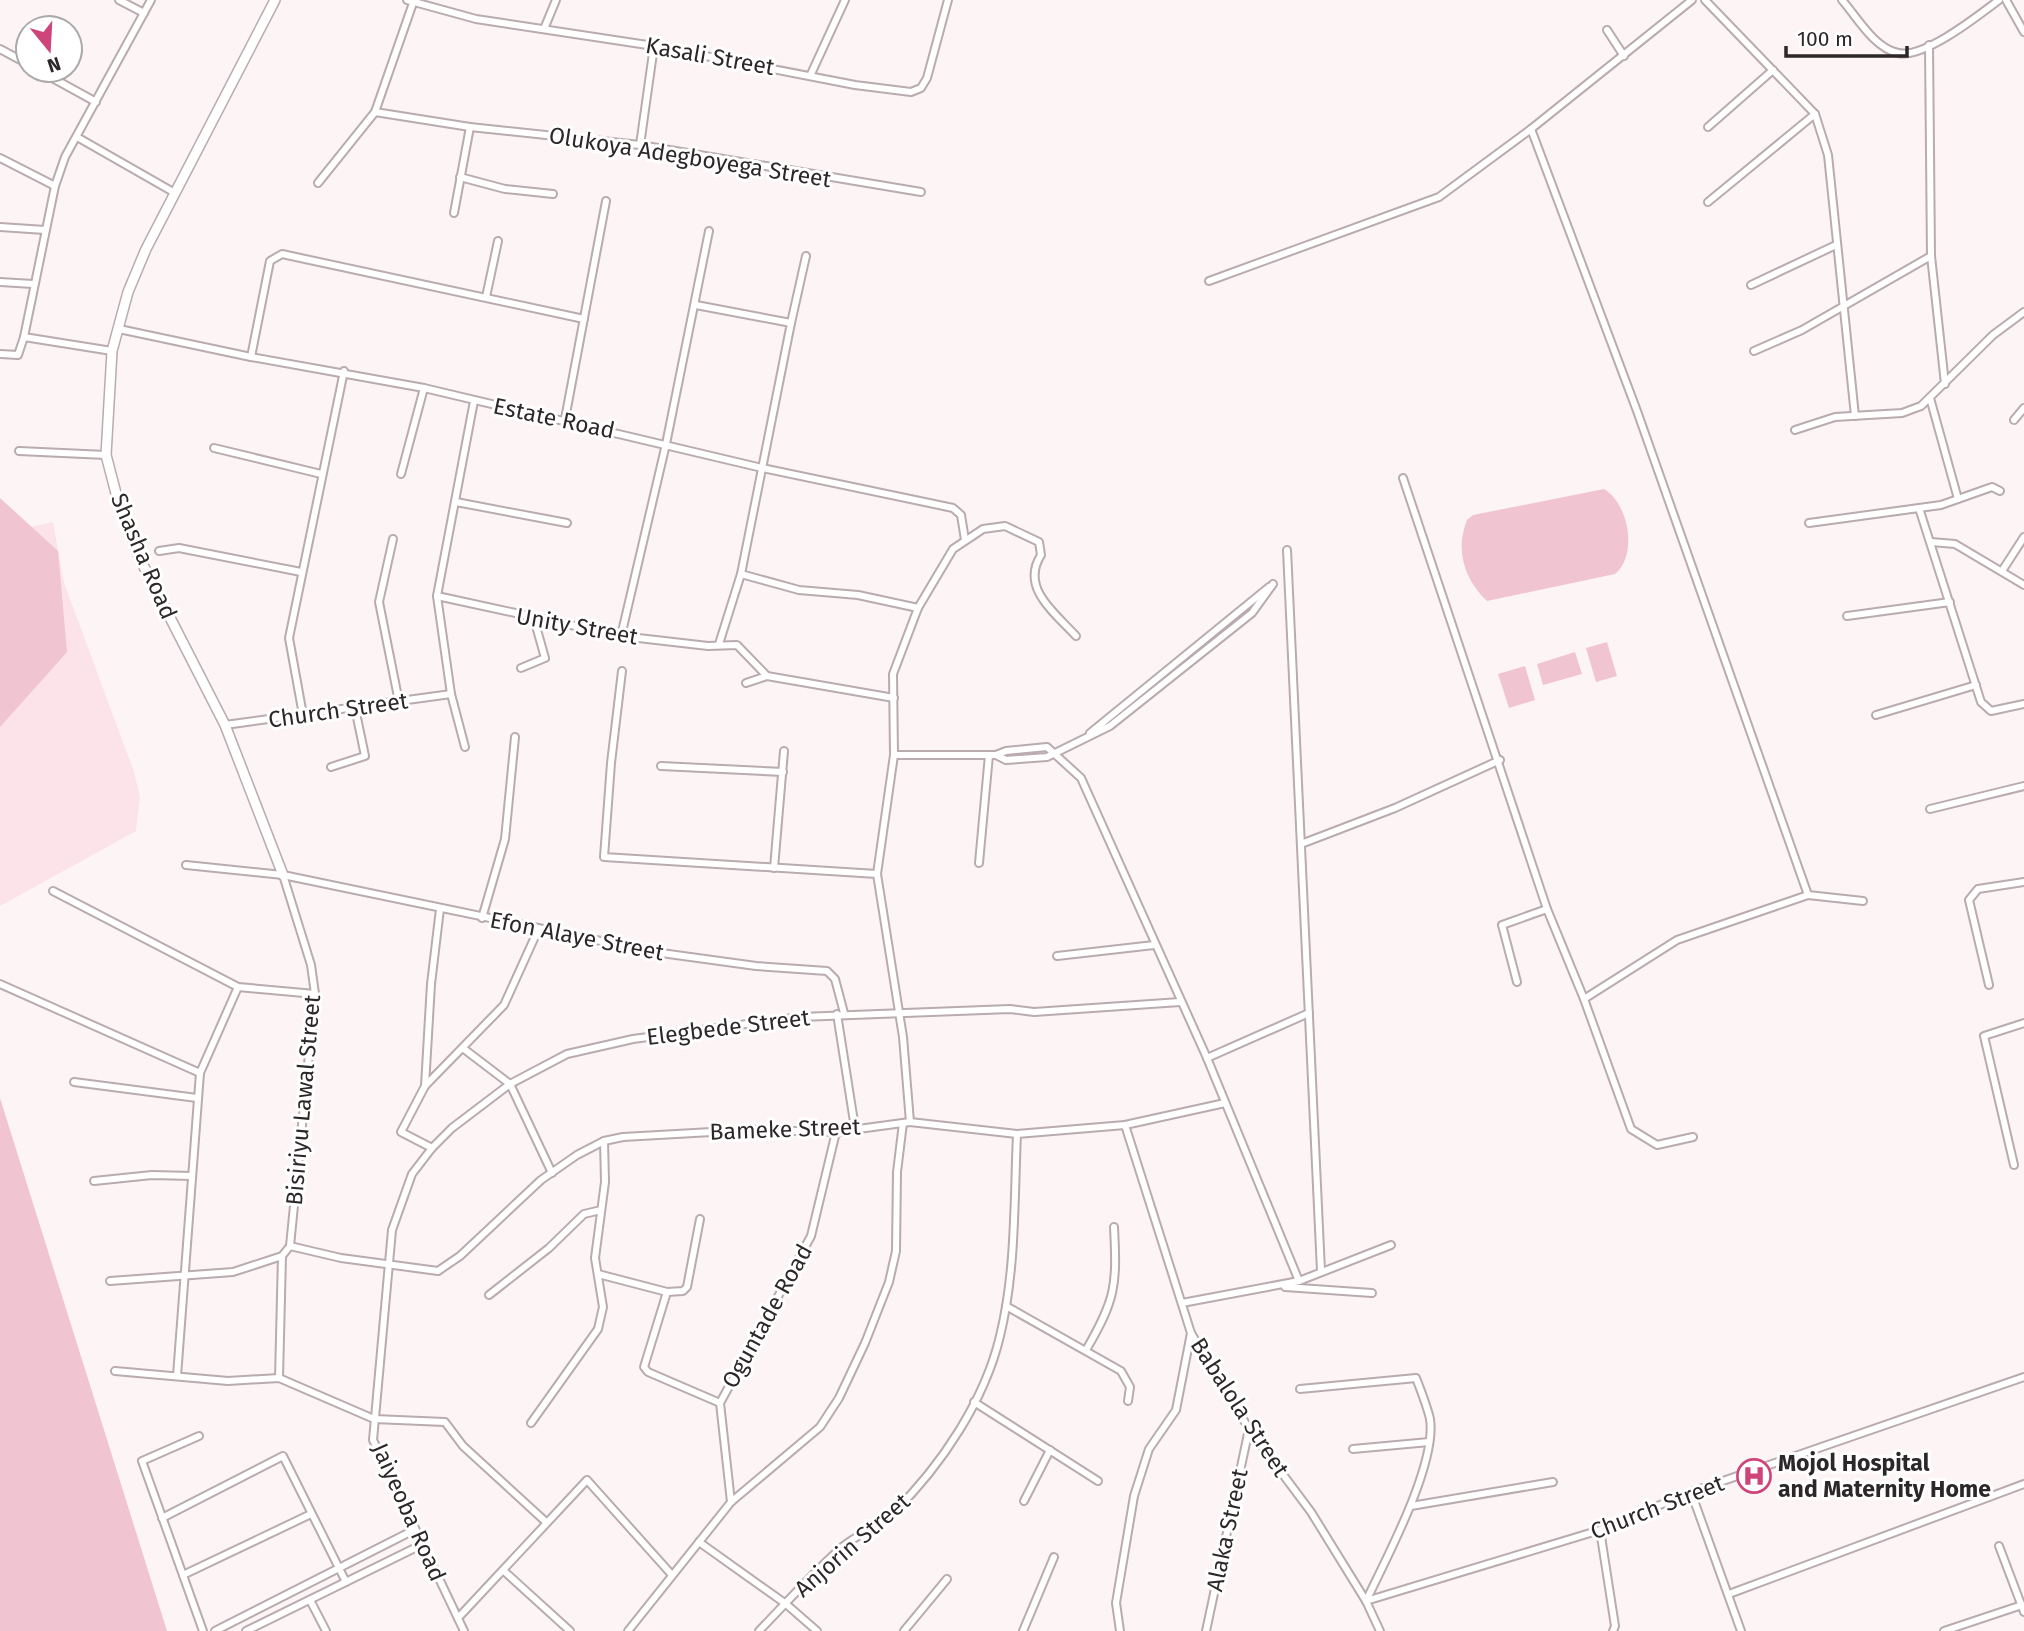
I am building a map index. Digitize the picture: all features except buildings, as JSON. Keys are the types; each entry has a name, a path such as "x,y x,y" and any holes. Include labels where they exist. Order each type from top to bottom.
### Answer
{"street":[{"path":"119,0 144,13"},
{"path":"0,354 18,355 24,337 55,186 65,158 151,0"},
{"name":"Shasha Road","path":"275,0 175,193 128,292 113,351 106,455 118,501 140,559 225,725 283,875"},
{"path":"544,29 555,0"},
{"path":"811,74 845,0"},
{"name":"Kasali Street","path":"410,2 476,19 654,46 811,74 855,85 911,92 921,88 927,78 948,0"},
{"path":"1209,281 1439,197 1531,130 1692,0"},
{"path":"1705,0 1815,114 1828,155 1855,416"},
{"path":"1845,1 1864,28 1897,53 1929,45 1970,22 1999,0"},
{"path":"2006,0 2024,32"},
{"path":"318,183 375,112 410,2"},
{"path":"1607,30 1624,56"},
{"path":"1929,45 1931,256 1945,384"},
{"path":"640,145 654,46"},
{"path":"1708,127 1773,70"},
{"path":"63,84 96,102"},
{"name":"Olukoya Adegboyega Street","path":"375,112 470,127 640,145 811,176 921,192"},
{"path":"1708,202 1815,114"},
{"path":"454,213 470,127"},
{"path":"1531,130 1637,411 1808,895"},
{"path":"77,137 175,193"},
{"path":"0,158 55,186"},
{"path":"460,177 505,189 553,194"},
{"path":"565,419 606,201"},
{"path":"0,227 45,230"},
{"path":"621,636 666,444 709,231"},
{"path":"486,297 498,241"},
{"path":"1751,285 1836,245"},
{"path":"251,357 270,261 282,254 584,319"},
{"path":"767,676 737,645 719,644 741,574 806,256"},
{"path":"1754,352 1802,330 1931,256"},
{"path":"0,282 33,284"},
{"path":"696,304 791,323"},
{"path":"1795,430 1835,417 1902,413 1921,406 1993,335 2024,312"},
{"name":"Estate Road","path":"119,329 251,357 344,371 424,388 565,419 762,468 953,508 961,514 965,540"},
{"path":"24,337 113,351"},
{"path":"303,715 289,638 344,371"},
{"path":"401,474 424,388"},
{"path":"1930,398 1958,499"},
{"path":"464,747 451,694 437,596 474,401"},
{"path":"2014,421 2024,408"},
{"path":"214,448 321,474"},
{"path":"19,450 106,455"},
{"path":"1403,478 1500,760 1547,909 1584,999 1631,1129 1657,1145 1693,1137"},
{"path":"1809,523 1919,508 1958,499 1992,487 2000,491"},
{"path":"456,502 567,523"},
{"path":"1919,508 1981,702 1991,712 2024,704"},
{"path":"628,1631 731,1502 820,1427 839,1398 865,1343 889,1282 896,1251 897,1172 907,1122 900,1014 877,874 894,755 893,674 918,608 953,549 984,529 1005,526 1035,537 1039,542 1041,554 1034,565 1035,591 1076,636"},
{"path":"2003,571 2024,537"},
{"path":"393,539 379,602 399,702"},
{"path":"1931,542 1955,544 2024,585"},
{"path":"159,551 178,548 301,572"},
{"path":"1287,550 1321,1272"},
{"path":"741,574 799,590 858,595 918,608"},
{"path":"1053,753 1110,726 1252,613 1273,584 1236,611 1086,737"},
{"name":"Unity Street","path":"437,596 534,620 621,636 708,646 719,644"},
{"path":"1847,616 1950,602"},
{"path":"521,668 545,658 534,620"},
{"path":"622,671 604,857 877,874"},
{"path":"746,683 767,676 894,698"},
{"path":"1876,715 1976,685"},
{"name":"Church Street","path":"225,725 451,694"},
{"path":"331,767 365,756 355,708"},
{"path":"482,918 505,839 515,737"},
{"path":"894,755 993,755 1047,747 1081,778 1207,1058 1299,1281"},
{"path":"774,868 784,751"},
{"path":"979,863 993,755"},
{"path":"1301,844 1395,808 1500,760"},
{"path":"661,766 783,772"},
{"path":"1930,809 2024,786"},
{"name":"Efon Alaye Street","path":"186,864 283,875 538,930 680,955 756,966 827,971 835,979 840,1013"},
{"name":"Bisiriyu Lawal Street","path":"283,875 311,965 315,994 290,1246"},
{"path":"1989,985 1969,900 1978,889 2024,883"},
{"path":"53,891 239,987 315,994"},
{"path":"1584,999 1677,940 1808,895 1863,901"},
{"path":"425,1086 431,984 440,909"},
{"path":"1517,982 1502,925 1547,909"},
{"path":"432,1148 401,1132 425,1086 464,1049 504,1004 538,930"},
{"path":"1057,956 1154,945"},
{"path":"0,984 200,1073"},
{"path":"177,1376 200,1073 239,987"},
{"name":"Elegbede Street","path":"388,1263 392,1230 412,1174 432,1148 510,1084 567,1054 634,1039 840,1013 900,1014 1010,1009 1034,1012 1180,1002"},
{"path":"840,1013 855,1128"},
{"path":"1207,1058 1309,1013"},
{"path":"2014,1165 1984,1036 2024,1023"},
{"path":"464,1049 510,1084 552,1172"},
{"path":"74,1082 197,1098"},
{"name":"Bameke Street","path":"290,1246 341,1258 388,1263 431,1272 449,1266 493,1222 577,1154 623,1137 710,1131 835,1132 907,1122 1017,1134 1125,1125 1225,1103"},
{"name":"Babalola Street","path":"1125,1125 1191,1334 1249,1429 1311,1512 1366,1601 1380,1631"},
{"name":"Oguntade Road","path":"731,1502 720,1403 811,1236 835,1132"},
{"name":"Anjorin Street","path":"759,1631 843,1546 886,1520 922,1484 974,1402 1000,1338 1006,1306 1014,1219 1017,1134"},
{"path":"531,1423 598,1329 603,1307 595,1258 605,1182 604,1142"},
{"path":"94,1181 152,1175 192,1176"},
{"path":"489,1295 548,1248 584,1214 601,1210"},
{"path":"597,1274 667,1292 683,1291 687,1287 700,1219"},
{"path":"1086,1350 1105,1319 1117,1283 1114,1227"},
{"path":"1182,1303 1299,1281 1391,1244"},
{"path":"110,1281 233,1272 282,1256 290,1246"},
{"path":"279,1378 282,1256"},
{"name":"Jaiyeoba Road","path":"388,1263 373,1440 378,1456 464,1631"},
{"path":"1279,1286 1372,1293"},
{"path":"667,1292 644,1367 648,1372 720,1403"},
{"path":"1006,1306 1086,1350 1127,1378 1128,1401"},
{"path":"1120,1631 1116,1604 1133,1496 1149,1449 1176,1410 1191,1334"},
{"path":"115,1371 228,1381 279,1378 374,1419 445,1423 463,1446 546,1522"},
{"name":"Church Street","path":"1366,1601 1600,1530 1691,1492 2024,1377"},
{"path":"1300,1389 1416,1378 1430,1420 1429,1442 1411,1506 1366,1601"},
{"path":"974,1402 1098,1481"},
{"name":"Alaka Street","path":"1206,1631 1249,1429"},
{"path":"199,1436 142,1461 203,1631"},
{"path":"1353,1449 1429,1442"},
{"path":"1024,1501 1050,1450"},
{"path":"162,1518 283,1456 337,1569 346,1582"},
{"path":"458,1618 587,1480 672,1574"},
{"path":"1411,1506 1553,1482"},
{"path":"1729,1594 2024,1484"},
{"path":"1691,1492 1741,1631"},
{"path":"183,1575 311,1514"},
{"path":"215,1631 414,1530"},
{"path":"1600,1530 1615,1626 1613,1631"},
{"path":"699,1542 786,1604 817,1631"},
{"path":"246,1631 421,1545"},
{"path":"1944,1631 2023,1609 1999,1546"},
{"path":"1023,1631 1054,1557"},
{"path":"504,1571 570,1631"},
{"path":"904,1631 947,1579"},
{"path":"310,1600 326,1631"},
{"path":"274,1601 281,1614"}],"shaded area":[{"path":"1604,489 1620,506 1628,530 1627,555 1615,574 1487,601 1472,583 1464,564 1462,542 1467,520 1473,515"},
{"path":"0,498 58,551 67,652 0,727"},
{"path":"53,522 64,583 134,772 140,797 136,831 0,906 0,528 2,533"},
{"path":"1607,642 1617,676 1596,682 1586,648"},
{"path":"1575,652 1582,674 1543,685 1537,664"},
{"path":"1525,666 1535,700 1509,708 1498,674"},
{"path":"0,1098 167,1631 0,1631"}],"place":[{"name":"Mojol Hospital and Maternity Home","path":"1754,1476"}]}
